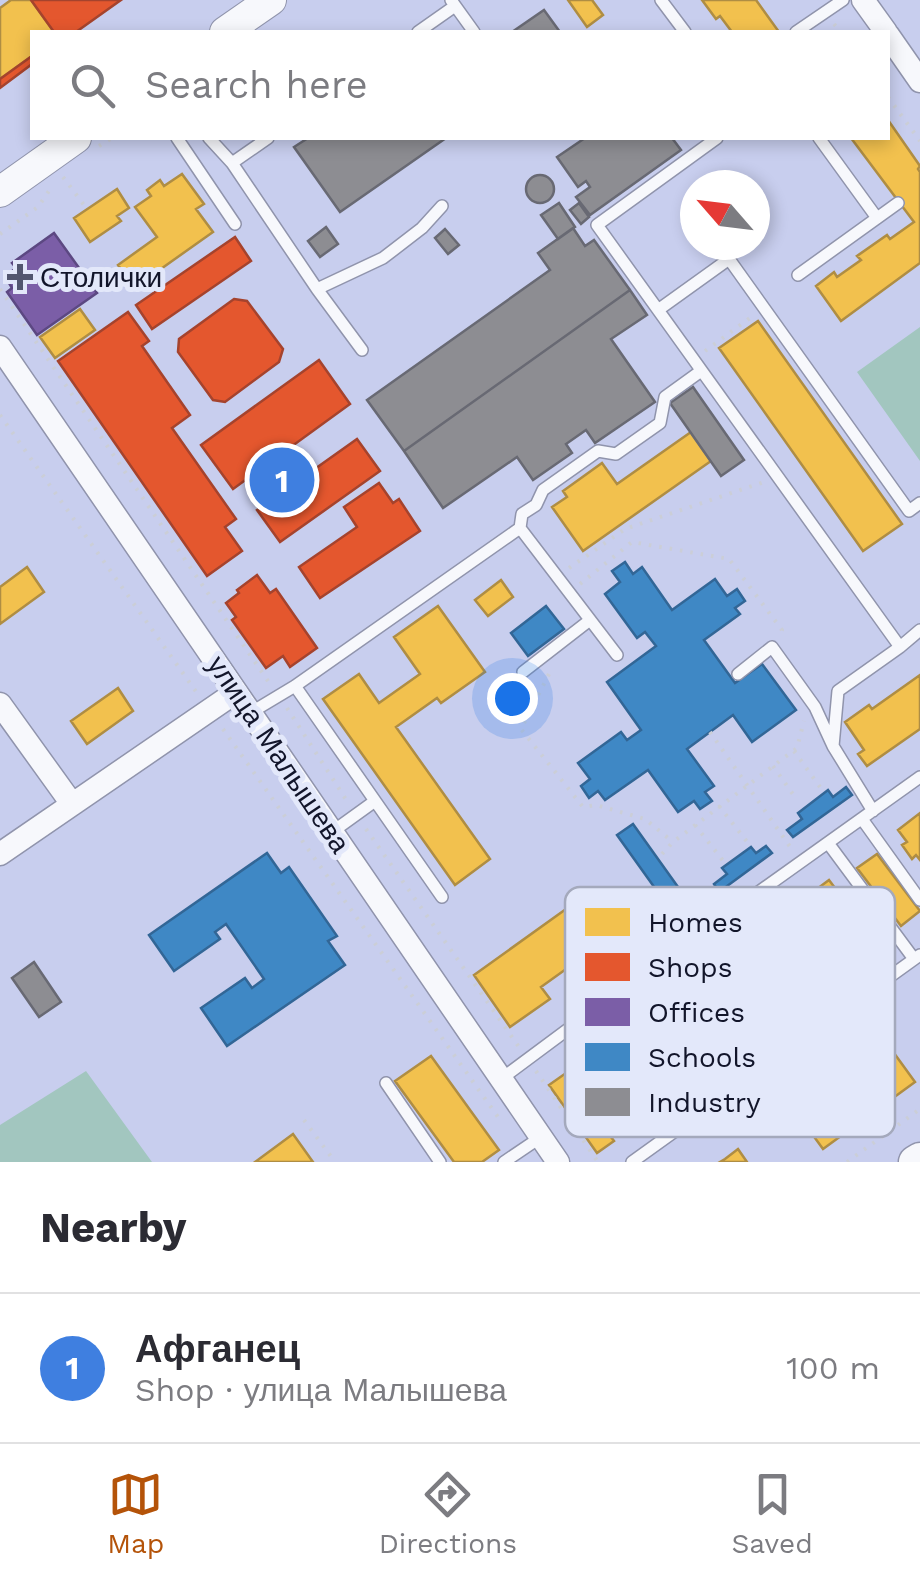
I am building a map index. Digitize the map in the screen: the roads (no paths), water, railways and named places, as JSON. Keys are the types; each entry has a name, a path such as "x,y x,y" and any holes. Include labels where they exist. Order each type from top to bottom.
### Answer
{"street":[{"path":"228,30 271,0"},
{"path":"863,0 884,30"},
{"path":"890,38 916,68"},
{"path":"0,192 73,140"},
{"name":"улица Малышева","path":"0,347 501,1079 531,1144 558,1162"},
{"path":"0,854 236,692"},
{"path":"0,704 72,804"}],"lane":[{"path":"662,0 684,30"},
{"path":"799,30 843,0"},
{"path":"420,30 453,3 473,30"},
{"path":"178,140 235,224"},
{"path":"210,140 232,163 362,350"},
{"path":"232,163 265,140"},
{"path":"715,140 597,225 900,647"},
{"path":"819,140 876,218"},
{"path":"798,275 898,203"},
{"path":"317,288 383,258 422,228 442,206"},
{"path":"658,310 729,259 909,511 920,503"},
{"path":"616,656 520,528 522,514 536,505 543,490 598,451 616,454 660,423 665,397 702,371"},
{"path":"250,713 295,686 520,528"},
{"path":"523,672 590,620"},
{"path":"833,746 838,691 920,630"},
{"path":"738,674 772,648 816,707 868,815 920,900"},
{"path":"295,686 442,897"},
{"path":"766,887 920,778"},
{"path":"332,832 375,801"},
{"path":"828,843 862,887"},
{"path":"895,929 917,957 895,973"},
{"path":"501,1079 565,1031"},
{"path":"386,1083 440,1162"},
{"path":"632,1162 667,1137"},
{"path":"504,1162 531,1144"}],"place":[{"name":"Столички","path":"20,277"},
{"name":"Афганец","path":"282,480"}]}
